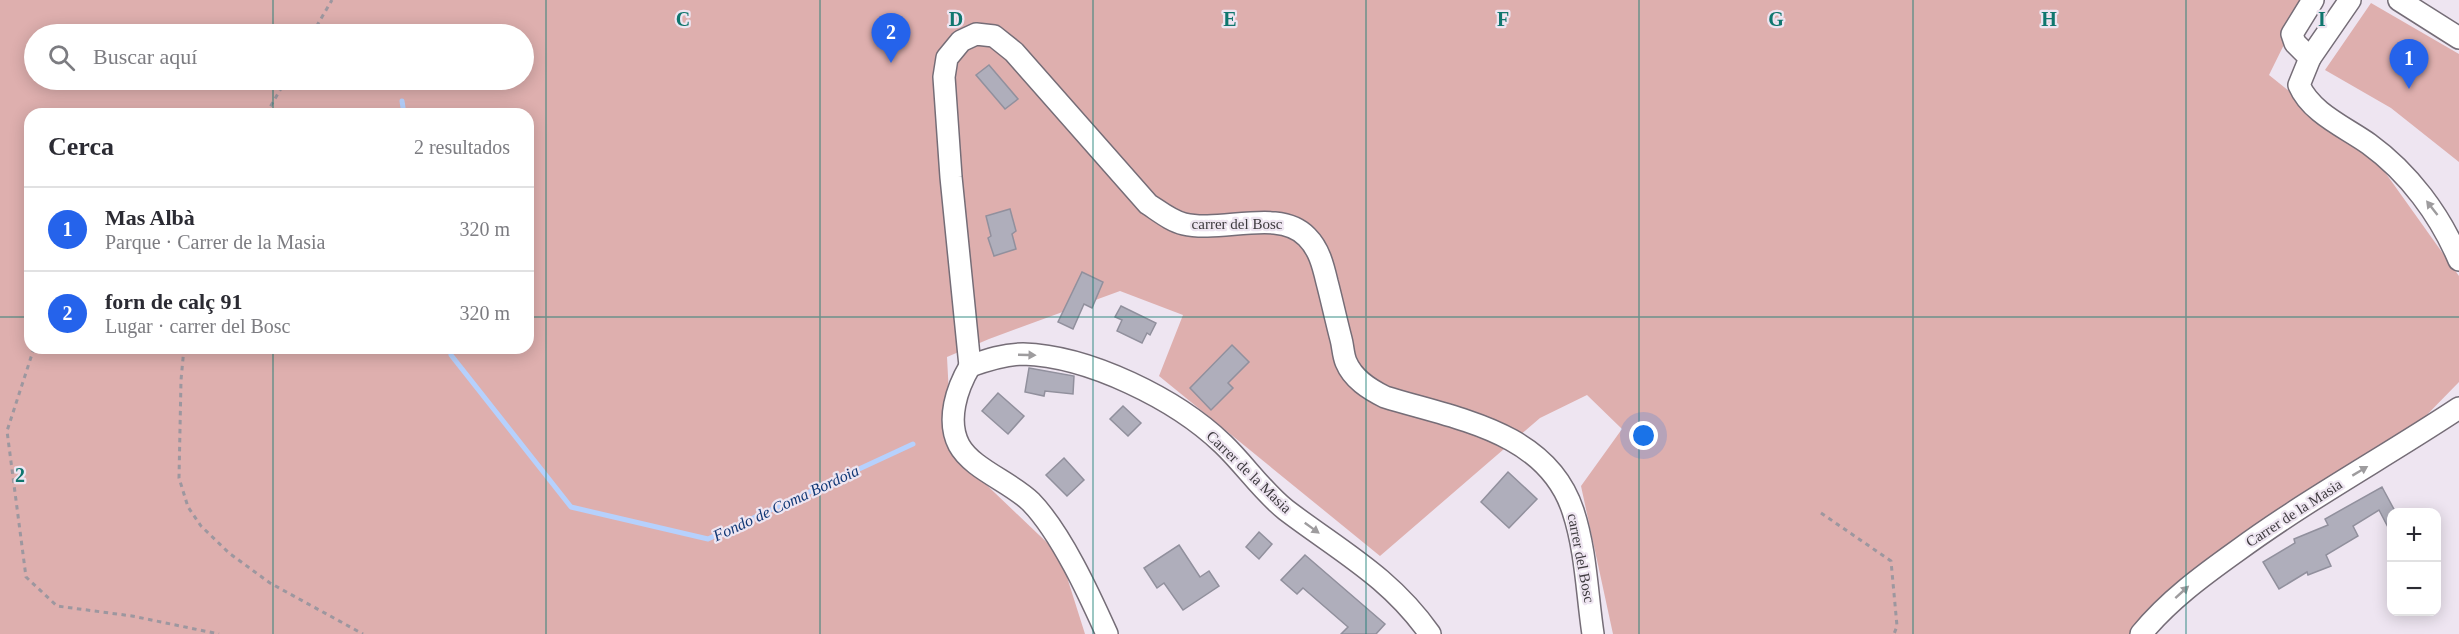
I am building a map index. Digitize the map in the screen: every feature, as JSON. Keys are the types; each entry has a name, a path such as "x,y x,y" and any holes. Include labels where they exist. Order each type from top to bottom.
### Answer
{"street":[{"path":"2310,58 2295,43 2292,34 2313,0"},
{"path":"2350,0 2310,58 2299,85 2304,96 2312,104 2370,145 2421,195 2437,214 2459,260"},
{"path":"2399,0 2459,38"},
{"name":"carrer del Bosc","path":"970,366 952,187 944,77 947,58 961,41 976,34 994,36 1014,52 1148,204 1165,216 1182,224 1212,227 1291,225 1305,234 1316,247 1324,268 1346,362 1355,376 1368,389 1385,397 1498,432 1518,442 1536,456 1553,474 1573,511 1581,543 1593,634"},
{"name":"Carrer de la Masia","path":"970,366 993,358 1021,354 1059,357 1102,372 1167,401 1222,444 1285,508 1384,580 1418,616 1430,634"},
{"path":"970,366 959,385 955,406 953,427 959,446 975,462 1009,483 1032,503 1060,544 1090,597 1107,634"},
{"name":"Carrer de la Masia","path":"2141,634 2184,590 2247,544 2316,497 2406,444 2459,408"}],"path":[{"path":"318,24 332,0"},
{"path":"270,108 280,90"},
{"path":"32,354 8,432 26,577 57,606 132,616 219,634"},
{"path":"183,354 179,478 188,507 201,526 229,553 270,583 363,634"},
{"path":"1821,513 1891,561 1897,626 1894,634"}],"shaded area":[{"path":"0,0 2306,0 2269,75 2377,161 2459,276 2459,382 2414,428 2138,634 1613,634 1581,486 1622,429 1587,395 1540,418 1380,556 1159,376 1183,315 1120,291 989,339 947,357 952,452 1060,555 1085,634 0,634"},
{"path":"2371,3 2459,54 2459,162 2391,108 2325,70"}],"building":[{"path":"989,65 1018,99 1005,109 976,75"},
{"path":"1010,209 1016,231 1012,234 1016,249 994,256 988,238 991,236 986,216"},
{"path":"1082,272 1103,282 1092,308 1084,304 1073,329 1058,322"},
{"path":"1121,306 1156,323 1150,335 1147,333 1142,343 1117,331 1122,320 1115,317"},
{"path":"1232,345 1249,362 1228,383 1233,388 1211,410 1190,388"},
{"path":"1029,368 1074,376 1073,394 1045,391 1044,396 1025,392"},
{"path":"998,393 1024,416 1008,434 982,411"},
{"path":"1123,406 1141,423 1128,436 1110,419"},
{"path":"1064,458 1084,480 1067,496 1046,475"},
{"path":"1508,472 1537,499 1509,528 1481,502"},
{"path":"2382,487 2393,508 2387,508 2387,525 2379,510 2353,526 2358,536 2326,555 2331,566 2308,575 2307,572 2279,589 2263,562 2295,543 2294,539 2328,525 2325,519"},
{"path":"1259,532 1272,544 1259,559 1246,547"},
{"path":"1179,545 1200,577 1209,571 1219,586 1183,610 1164,583 1157,588 1144,568"},
{"path":"1305,555 1385,624 1376,634 1341,634 1348,627 1303,588 1297,594 1281,580"}],"waterway":[{"name":"Fondo de Coma Bordoia","path":"402,101 403,108"},
{"name":"Fondo de Coma Bordoia","path":"451,354 571,507 708,539 913,444"}],"place":[{"name":"forn de calç 91","path":"891,63"},
{"name":"Mas Albà","path":"2409,89"}]}
